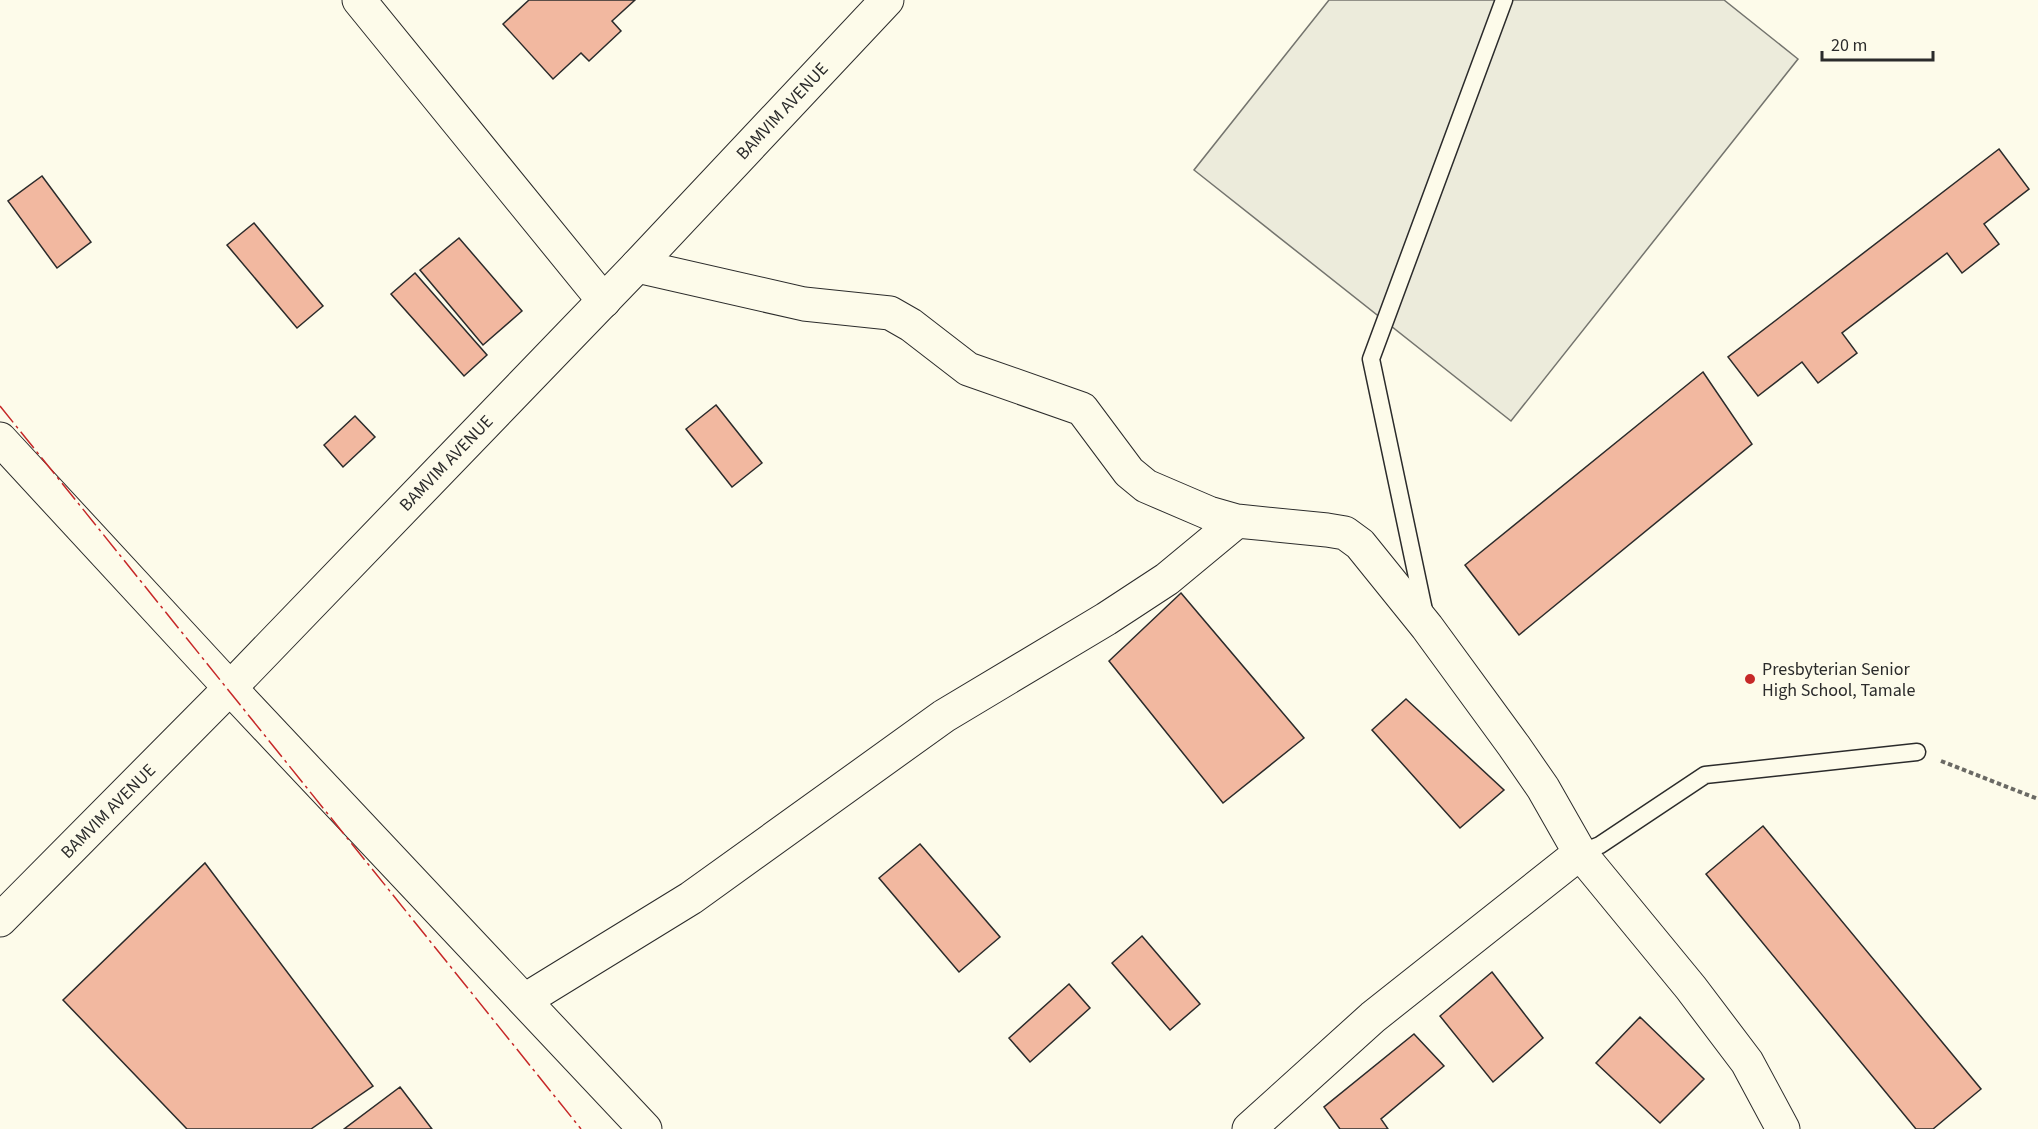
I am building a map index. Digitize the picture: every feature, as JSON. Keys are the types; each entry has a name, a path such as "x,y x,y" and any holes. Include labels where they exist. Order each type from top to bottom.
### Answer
{"street":[{"path":"359,0 604,301"},
{"name":"BAMVIM AVENUE","path":"0,920 230,688 637,267 887,0"},
{"path":"637,267 804,304 890,313 911,325 968,369 1082,409 1129,472 1146,486 1209,513 1236,521 1345,533 1360,544 1377,562 1427,627 1543,788 1580,853 1691,988 1747,1062 1783,1129"},
{"path":"0,439 230,688 645,1129"},
{"path":"525,1000 691,898 944,716 1106,620 1167,579 1236,521"},
{"path":"1249,1129 1373,1017 1580,853"}],"lane":[{"path":"1427,627 1371,359 1504,0"},
{"path":"1580,853 1600,845 1705,775 1917,752"}],"path":[{"path":"1917,752 2038,799"}],"shaded area":[{"path":"1329,0 1724,0 1798,59 1511,421 1194,170"}],"building":[{"path":"529,0 635,0 612,21 621,31 589,61 581,53 553,79 503,24"},
{"path":"1999,149 2029,189 1984,224 1999,244 1962,273 1947,253 1842,333 1857,353 1818,383 1802,362 1758,396 1728,357"},
{"path":"42,176 91,242 57,268 8,201"},
{"path":"254,223 323,306 297,328 227,245"},
{"path":"459,238 522,311 483,345 420,270"},
{"path":"415,273 487,355 464,376 391,294"},
{"path":"1703,372 1752,444 1519,635 1465,565"},
{"path":"716,405 762,463 732,487 686,429"},
{"path":"355,416 375,437 343,467 324,445"},
{"path":"1181,593 1304,738 1223,803 1109,661"},
{"path":"1406,699 1504,790 1460,828 1372,730"},
{"path":"1763,826 1981,1089 1933,1129 1916,1129 1706,874"},
{"path":"920,844 1000,937 959,972 879,878"},
{"path":"205,863 373,1086 311,1129 187,1129 63,1000"},
{"path":"1142,936 1200,1004 1170,1030 1112,963"},
{"path":"1492,972 1543,1038 1493,1082 1440,1016"},
{"path":"1069,984 1090,1008 1030,1062 1009,1038"},
{"path":"1640,1017 1704,1079 1660,1123 1596,1063"},
{"path":"1414,1034 1444,1066 1381,1119 1388,1129 1340,1129 1324,1107"},
{"path":"400,1087 432,1129 344,1129"}],"power":[{"path":"0,406 581,1129"}],"place":[{"name":"Presbyterian Senior High School, Tamale","path":"1750,679"}]}
